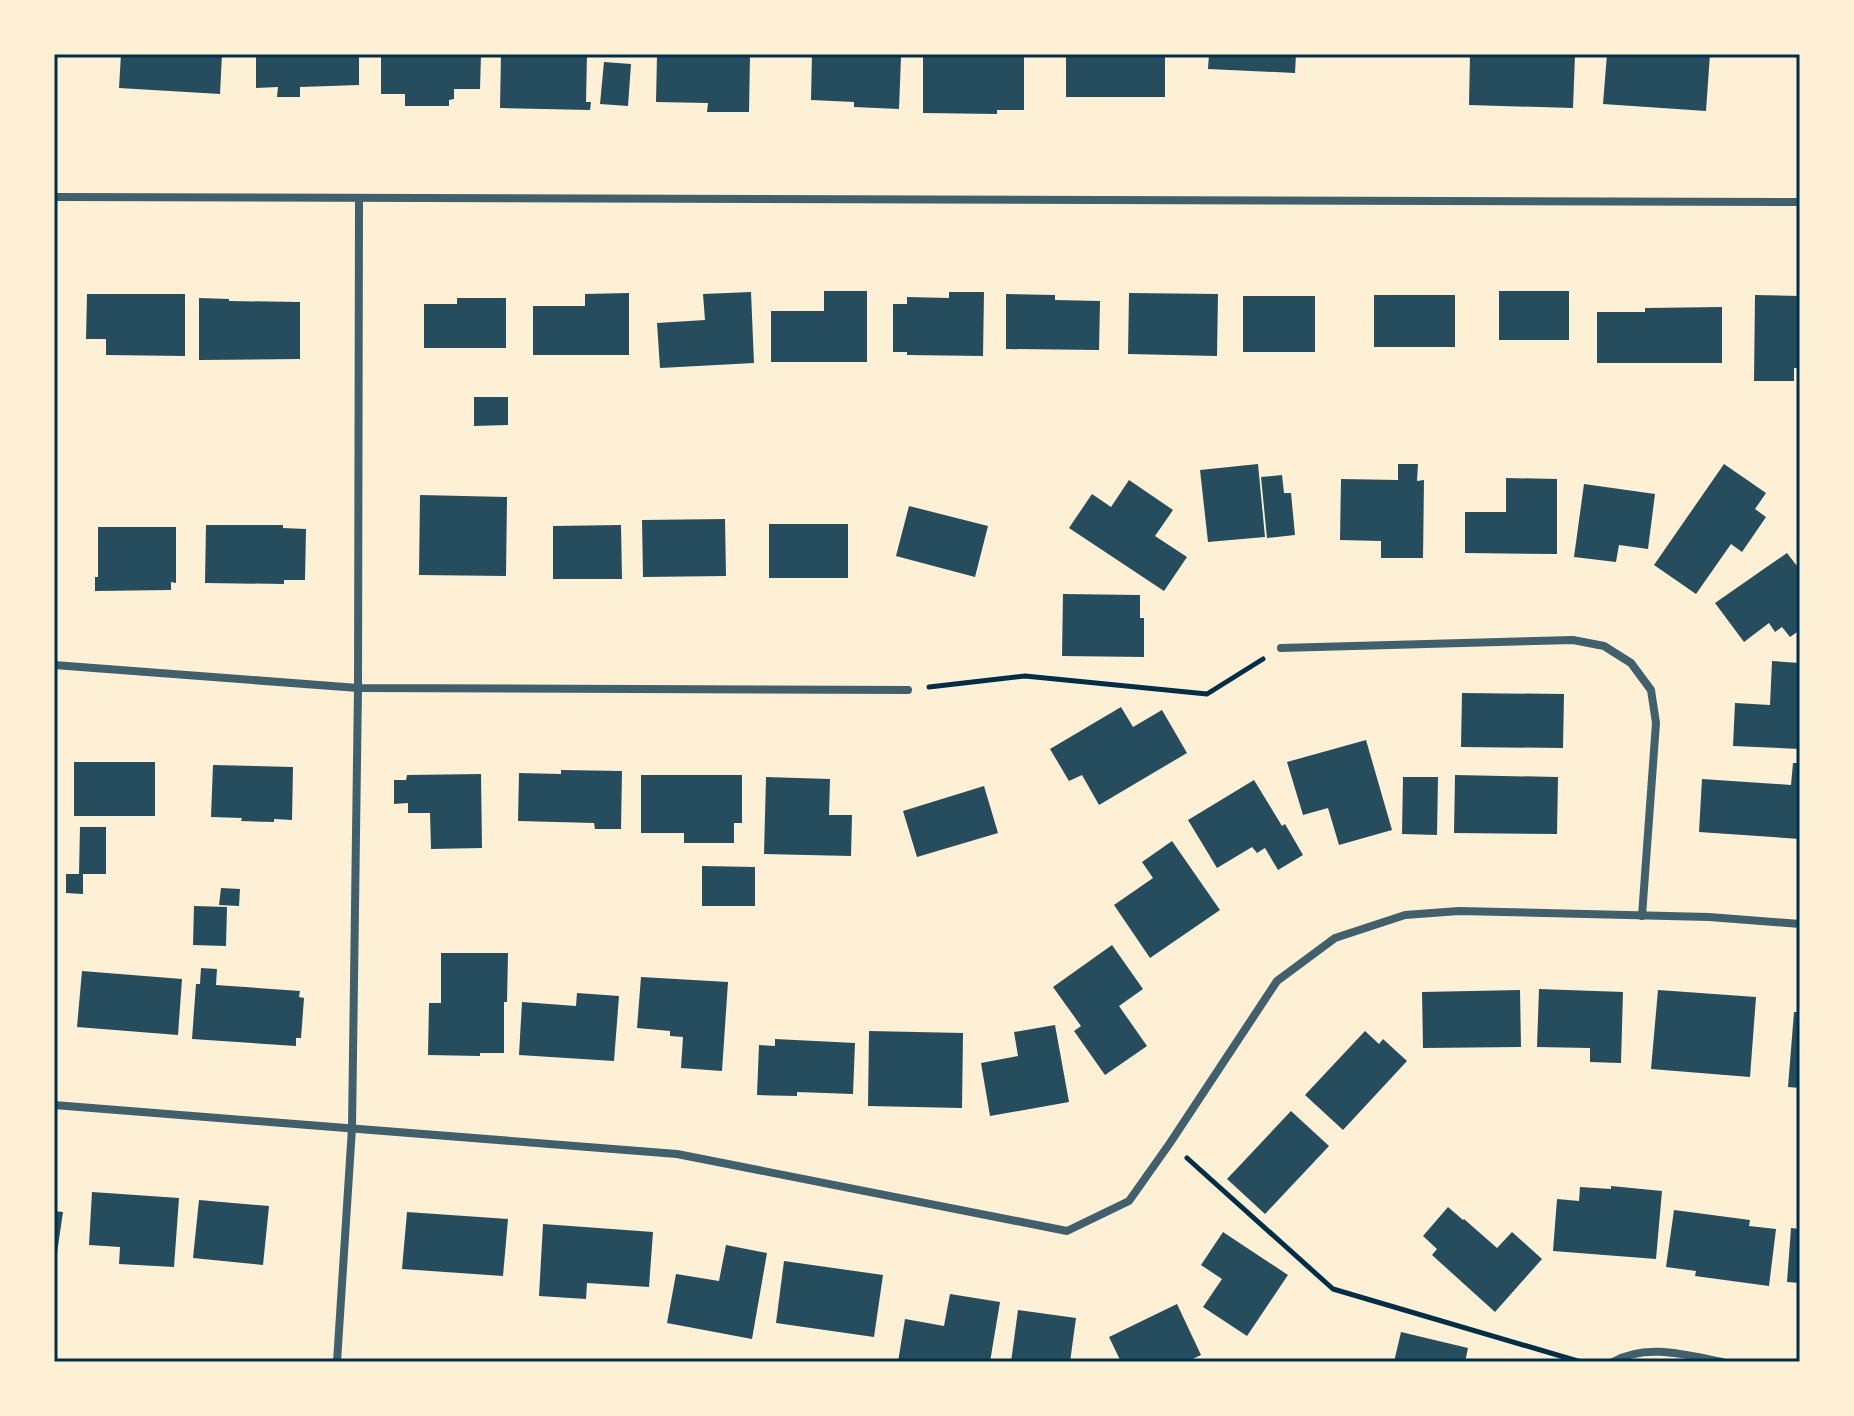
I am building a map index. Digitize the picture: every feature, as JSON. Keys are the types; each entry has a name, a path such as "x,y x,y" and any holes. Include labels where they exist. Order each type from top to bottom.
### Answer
{"street":[{"path":"54,197 1800,202"},
{"path":"337,1362 352,1128 358,688 359,198"},
{"path":"1281,648 1573,640 1604,646 1631,663 1651,690 1656,723 1642,916"},
{"path":"54,665 358,688 908,690"},
{"path":"54,1105 677,1154 1067,1231 1129,1201 1277,981 1335,938 1405,915 1459,911 1709,917 1800,924"},
{"path":"1613,1362 1627,1354 1670,1352 1722,1362"}],"path":[{"path":"908,690 1025,676 1207,694 1281,648"},
{"path":"1170,1143 1333,1289 1581,1362"}],"building":[{"path":"121,54 222,54 220,94 119,88"},
{"path":"256,54 359,54 359,85 300,87 300,97 277,97 278,87 256,88"},
{"path":"381,54 481,54 480,89 454,89 454,99 449,100 449,106 405,106 405,94 381,94"},
{"path":"501,54 587,54 586,102 591,102 590,110 500,108"},
{"path":"812,54 901,57 899,109 854,107 854,102 811,100"},
{"path":"1066,54 1165,54 1165,97 1066,97"},
{"path":"1209,54 1296,54 1295,73 1208,69"},
{"path":"1470,54 1575,54 1573,108 1469,105"},
{"path":"1607,54 1710,54 1706,111 1603,104"},
{"path":"657,55 750,55 749,112 707,112 708,103 656,102"},
{"path":"923,57 1024,57 1024,110 997,110 997,114 923,113"},
{"path":"604,62 631,64 628,106 600,104"},
{"path":"824,291 867,291 867,362 771,362 771,311 824,311"},
{"path":"1499,291 1569,291 1569,340 1499,340"},
{"path":"751,292 754,363 660,368 657,323 705,320 703,294"},
{"path":"949,292 984,292 983,356 893,352 893,304 907,304 907,297 949,298"},
{"path":"629,293 629,355 533,355 533,306 585,306 585,294"},
{"path":"1129,293 1218,294 1217,356 1128,354"},
{"path":"87,294 185,294 185,356 106,355 106,339 86,339"},
{"path":"1006,294 1055,295 1055,300 1100,301 1099,350 1006,349"},
{"path":"1374,295 1455,295 1455,347 1374,347"},
{"path":"1755,295 1800,296 1800,368 1794,368 1794,381 1754,381"},
{"path":"1243,296 1315,296 1315,352 1243,352"},
{"path":"199,298 300,302 300,359 199,360"},
{"path":"457,298 506,298 506,348 424,348 424,304 457,304"},
{"path":"1722,307 1722,363 1597,363 1597,312"},
{"path":"474,397 508,397 508,425 474,426"},
{"path":"1258,464 1265,537 1208,542 1200,470"},
{"path":"1398,464 1418,464 1417,481 1424,480 1423,558 1381,558 1381,541 1340,540 1341,479 1398,480"},
{"path":"1724,464 1766,493 1755,509 1766,517 1742,552 1731,544 1696,594 1654,565"},
{"path":"1282,475 1284,493 1291,493 1295,535 1267,538 1261,477"},
{"path":"1506,478 1557,479 1557,554 1465,553 1465,512 1506,512"},
{"path":"1129,480 1173,510 1155,536 1187,557 1164,591 1069,528 1092,494 1111,507"},
{"path":"1584,484 1655,494 1648,549 1619,545 1616,562 1574,557"},
{"path":"420,495 507,497 506,576 419,575"},
{"path":"909,506 988,526 975,577 896,556"},
{"path":"725,519 726,576 643,577 642,520"},
{"path":"769,524 848,524 848,578 769,578"},
{"path":"206,525 283,525 283,528 306,529 305,580 284,580 284,584 205,583"},
{"path":"621,525 622,579 553,579 553,526"},
{"path":"98,527 176,527 176,583 171,582 171,590 95,591"},
{"path":"1787,553 1800,570 1800,630 1790,637 1782,627 1775,632 1769,623 1744,642 1715,603"},
{"path":"1063,594 1140,595 1140,618 1144,618 1144,657 1062,656"},
{"path":"1772,661 1800,663 1800,749 1733,746 1735,703 1770,705"},
{"path":"1462,693 1564,694 1563,748 1461,747"},
{"path":"1121,707 1133,727 1162,710 1187,753 1099,805 1082,775 1069,781 1050,749"},
{"path":"1366,740 1392,830 1339,845 1328,808 1303,815 1287,762"},
{"path":"74,762 155,762 155,816 74,816"},
{"path":"1793,763 1800,763 1800,839 1699,832 1702,779 1791,785"},
{"path":"213,765 293,767 292,820 241,821 242,818 211,817"},
{"path":"561,770 622,771 621,829 595,829 594,823 518,821 519,773 561,774"},
{"path":"481,774 482,848 431,849 430,813 408,813 408,803 394,804 394,780 406,780 407,775"},
{"path":"641,775 742,775 742,823 734,823 734,843 684,843 684,833 641,833"},
{"path":"1455,775 1558,777 1557,834 1454,833"},
{"path":"766,777 830,779 829,815 852,815 851,856 764,854"},
{"path":"1403,777 1438,777 1437,835 1402,834"},
{"path":"1254,780 1303,855 1278,870 1265,848 1257,853 1252,847 1217,868 1188,820"},
{"path":"984,786 998,833 917,857 903,811"},
{"path":"80,827 106,827 106,874 83,874 83,894 66,893 66,874 79,874"},
{"path":"1172,841 1220,910 1150,958 1114,905 1153,878 1142,862"},
{"path":"702,866 755,867 755,906 702,906"},
{"path":"221,888 240,889 239,906 219,905"},
{"path":"194,906 227,907 226,946 193,945"},
{"path":"1112,945 1143,989 1119,1006 1147,1046 1105,1075 1074,1031 1081,1026 1053,987"},
{"path":"441,953 508,953 504,1053 428,1055 429,1003 441,1003"},
{"path":"201,968 217,969 216,985 300,991 299,997 304,998 301,1038 296,1038 296,1046 192,1039 196,984 200,984"},
{"path":"82,971 182,979 178,1035 77,1027"},
{"path":"641,977 728,982 722,1071 681,1068 683,1037 670,1036 670,1031 637,1028"},
{"path":"1539,989 1623,992 1621,1063 1590,1062 1590,1048 1537,1047"},
{"path":"1520,990 1521,1047 1423,1048 1422,992"},
{"path":"1658,990 1756,997 1750,1077 1651,1069"},
{"path":"577,993 619,996 614,1061 519,1055 522,1002 576,1006"},
{"path":"1794,1012 1800,1012 1800,1088 1788,1087"},
{"path":"1055,1025 1069,1102 990,1116 981,1063 1018,1056 1014,1032"},
{"path":"869,1031 963,1033 962,1108 868,1106"},
{"path":"1365,1031 1379,1044 1383,1039 1407,1061 1343,1130 1305,1095"},
{"path":"775,1039 855,1043 853,1094 797,1092 797,1096 757,1095 759,1045 775,1046"},
{"path":"1291,1111 1329,1146 1265,1214 1227,1179"},
{"path":"1611,1186 1662,1191 1656,1259 1553,1251 1557,1199 1579,1201 1580,1187 1611,1189"},
{"path":"92,1192 179,1198 174,1267 119,1264 120,1247 89,1245"},
{"path":"199,1200 269,1206 263,1265 193,1258"},
{"path":"1448,1207 1497,1248 1512,1232 1542,1259 1495,1312 1432,1255 1437,1249 1423,1236"},
{"path":"1674,1210 1750,1220 1749,1226 1776,1229 1769,1286 1695,1276 1696,1271 1666,1267"},
{"path":"54,1211 63,1212 56,1260 54,1260"},
{"path":"407,1212 508,1219 503,1276 402,1269"},
{"path":"543,1224 653,1232 649,1287 587,1283 586,1299 539,1296"},
{"path":"1791,1228 1800,1229 1800,1283 1787,1282"},
{"path":"1223,1232 1288,1275 1247,1336 1203,1307 1222,1279 1201,1265"},
{"path":"726,1245 767,1253 752,1339 667,1323 676,1274 719,1281"},
{"path":"784,1261 883,1275 874,1337 776,1323"},
{"path":"950,1294 1000,1302 990,1362 898,1362 905,1319 944,1326"},
{"path":"1177,1304 1201,1355 1186,1362 1121,1362 1109,1337"},
{"path":"1018,1310 1076,1318 1070,1362 1011,1362"},
{"path":"1401,1332 1468,1348 1465,1362 1394,1362"}]}
